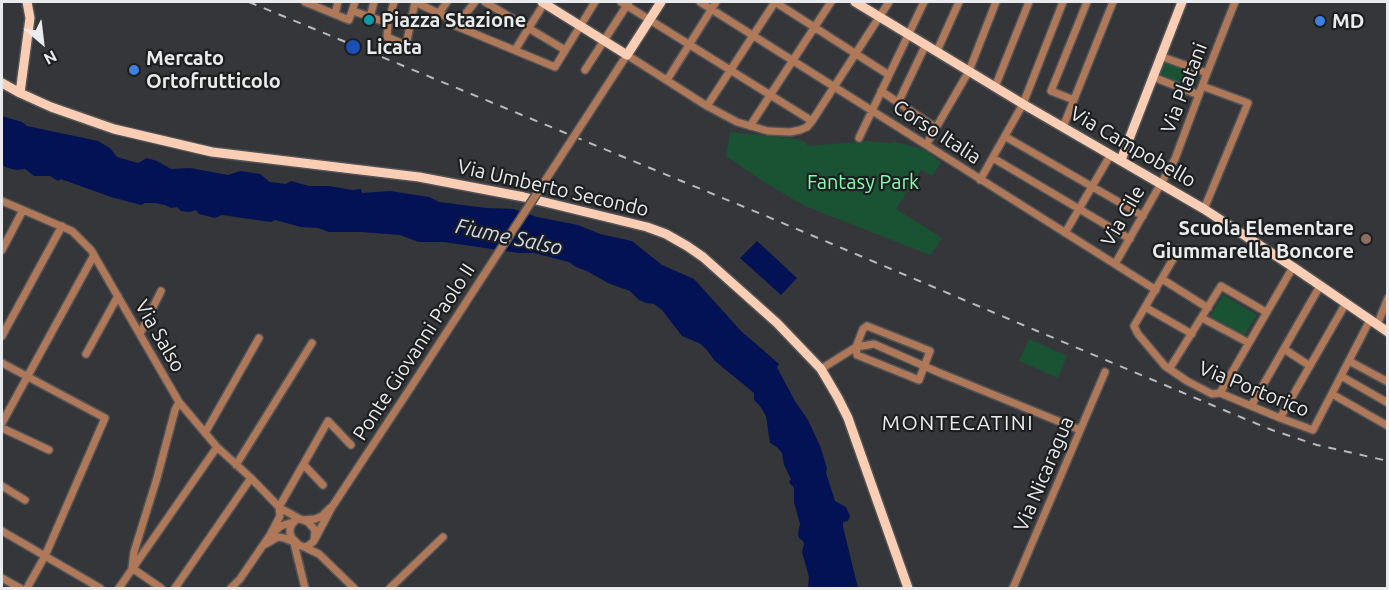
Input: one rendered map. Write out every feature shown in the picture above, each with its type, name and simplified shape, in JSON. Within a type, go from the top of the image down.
[{"type":"main road","points":[[20,93],[30,18],[27,2]]},
{"type":"main road","points":[[544,2],[604,40],[624,59],[661,2]]},
{"type":"main road","name":"Via Campobello","points":[[855,2],[1023,104],[1204,209],[1388,332]]},
{"type":"main road","points":[[1121,160],[1182,2]]},
{"type":"main road","name":"Via Umberto Secondo","points":[[2,82],[20,93],[114,129],[212,152],[419,177],[524,197],[647,227],[666,234],[703,257],[777,323],[821,369],[848,418],[908,588]]},
{"type":"street","points":[[305,2],[318,4],[349,20],[355,2]]},
{"type":"street","points":[[335,14],[338,2]]},
{"type":"street","points":[[393,4],[387,37],[406,45],[415,2],[449,18],[449,22],[456,26],[555,67],[595,2]]},
{"type":"street","points":[[439,13],[447,2]]},
{"type":"street","points":[[456,26],[475,2]]},
{"type":"street","points":[[485,2],[566,50]]},
{"type":"street","points":[[515,50],[544,2]]},
{"type":"street","name":"Corso Italia","points":[[700,2],[1156,290]]},
{"type":"street","points":[[667,80],[716,2]]},
{"type":"street","points":[[707,106],[775,2],[889,75]]},
{"type":"street","points":[[750,126],[831,2]]},
{"type":"street","points":[[624,59],[667,80],[737,122],[768,131],[800,130],[807,127],[836,87],[889,2]]},
{"type":"street","points":[[859,138],[924,2]]},
{"type":"street","points":[[938,51],[959,2]]},
{"type":"street","points":[[926,145],[969,71],[996,2]]},
{"type":"street","points":[[995,87],[1029,2]]},
{"type":"street","points":[[980,180],[1023,104],[1063,2]]},
{"type":"street","points":[[1074,100],[1051,91],[1087,2]]},
{"type":"street","points":[[1063,127],[1113,2]]},
{"type":"street","name":"Via Platani","points":[[1160,183],[1175,159],[1235,2]]},
{"type":"street","points":[[370,17],[373,3]]},
{"type":"street","points":[[585,70],[626,3],[812,121]]},
{"type":"street","points":[[352,11],[388,23]]},
{"type":"street","points":[[898,103],[926,44]]},
{"type":"street","points":[[1160,56],[1207,73]]},
{"type":"street","name":"Ponte Giovanni Paolo II","points":[[306,541],[332,507],[624,59]]},
{"type":"street","points":[[1153,77],[1199,96]]},
{"type":"street","points":[[1202,86],[1248,103],[1204,209]]},
{"type":"street","points":[[881,92],[936,128]]},
{"type":"street","points":[[1006,137],[1143,216]]},
{"type":"street","points":[[1065,233],[1111,154]]},
{"type":"street","points":[[993,158],[1130,239]]},
{"type":"street","name":"Via Cile","points":[[1115,264],[1160,183]]},
{"type":"street","name":"Via Salso","points":[[2,201],[72,231],[91,250],[179,402],[217,447],[280,507]]},
{"type":"street","points":[[2,250],[23,210]]},
{"type":"street","points":[[2,336],[62,226]]},
{"type":"street","points":[[1179,249],[1145,307],[1192,334]]},
{"type":"street","points":[[2,423],[94,255]]},
{"type":"street","points":[[1220,393],[1293,267]]},
{"type":"street","points":[[1162,279],[1208,308]]},
{"type":"street","points":[[1170,368],[1221,286],[1266,312]]},
{"type":"street","points":[[1251,406],[1320,286]]},
{"type":"street","points":[[140,334],[161,291]]},
{"type":"street","points":[[86,354],[118,296]]},
{"type":"street","points":[[1388,298],[1349,361],[1332,394],[1388,426]]},
{"type":"street","points":[[1280,418],[1346,303]]},
{"type":"street","name":"Via Portorico","points":[[1145,307],[1134,326],[1138,334],[1166,366],[1187,381],[1212,394],[1220,393],[1313,430],[1332,394]]},
{"type":"street","points":[[1202,318],[1249,344]]},
{"type":"street","points":[[867,326],[930,351],[925,366],[919,381],[857,355],[855,347],[863,329],[867,326]]},
{"type":"street","points":[[205,434],[259,338]]},
{"type":"street","points":[[236,465],[312,343]]},
{"type":"street","points":[[821,369],[855,347],[874,345],[1080,430]]},
{"type":"street","points":[[1284,350],[1310,366]]},
{"type":"street","points":[[1349,361],[1388,382]]},
{"type":"street","points":[[2,363],[105,418],[45,556],[27,588]]},
{"type":"street","name":"Via Nicaragua","points":[[1013,588],[1105,372]]},
{"type":"street","points":[[1341,376],[1388,403]]},
{"type":"street","points":[[132,568],[134,552],[179,402]]},
{"type":"street","points":[[231,588],[240,579],[270,535],[280,516],[280,507],[328,421],[351,445]]},
{"type":"street","points":[[2,428],[49,450]]},
{"type":"street","points":[[119,588],[217,447]]},
{"type":"street","points":[[304,465],[323,485]]},
{"type":"street","points":[[175,588],[251,478]]},
{"type":"street","points":[[2,486],[26,500]]},
{"type":"street","points":[[280,507],[295,523]]},
{"type":"street","points":[[280,507],[295,523],[306,541],[354,588]]},
{"type":"street","points":[[270,535],[281,526],[322,516],[332,507]]},
{"type":"street","points":[[295,523],[308,522],[302,574]]},
{"type":"street","points":[[2,531],[100,588]]},
{"type":"street","points":[[262,547],[278,537],[306,541],[321,550],[330,563]]},
{"type":"street","points":[[390,588],[443,537]]},
{"type":"street","points":[[305,588],[302,574],[306,541]]},
{"type":"street","points":[[132,568],[161,588]]},
{"type":"street","points":[[2,579],[20,588]]},
{"type":"green space","points":[[1163,61],[1199,76],[1194,88],[1158,74]]},
{"type":"green space","name":"Fantasy Park","points":[[730,132],[798,139],[808,146],[868,141],[895,142],[923,149],[941,162],[932,176],[921,170],[896,209],[942,238],[930,255],[805,206],[726,156]]},
{"type":"green space","points":[[1223,295],[1257,315],[1244,336],[1210,316]]},
{"type":"green space","points":[[1029,339],[1067,356],[1058,378],[1019,361]]},
{"type":"water","name":"Fiume Salso","points":[[2,116],[22,122],[27,126],[98,141],[110,148],[117,157],[138,163],[147,158],[171,169],[190,168],[228,175],[240,171],[260,174],[270,182],[286,184],[291,181],[309,186],[361,189],[362,193],[390,191],[429,197],[439,202],[514,209],[632,241],[662,265],[694,279],[741,331],[779,364],[777,367],[781,375],[808,420],[820,446],[835,501],[846,507],[850,516],[848,521],[843,522],[843,527],[858,588],[808,588],[809,577],[802,552],[804,544],[798,533],[800,524],[794,502],[794,488],[789,482],[791,479],[784,465],[782,453],[770,443],[766,416],[754,400],[754,393],[715,361],[699,343],[682,336],[662,310],[654,304],[639,300],[630,291],[608,283],[569,262],[534,253],[519,253],[444,242],[419,242],[400,235],[329,232],[275,220],[271,222],[222,215],[215,218],[199,214],[196,210],[181,211],[177,207],[171,208],[155,203],[141,205],[61,179],[58,181],[50,176],[34,176],[25,169],[16,170],[2,164]]},
{"type":"water","points":[[757,241],[797,278],[781,295],[740,258]]},
{"type":"railway","points":[[249,2],[766,216],[1272,430],[1317,445],[1388,461]]},
{"type":"place","name":"Piazza Stazione","points":[[369,20]]},
{"type":"place","name":"MD","points":[[1320,21]]},
{"type":"place","name":"Licata","points":[[353,47]]},
{"type":"place","name":"Mercato Ortofrutticolo","points":[[134,70]]},
{"type":"place","name":"Scuola Elementare Giummarella Boncore","points":[[1366,239]]},
{"type":"district","name":"MONTECATINI","points":[[958,423]]}]
